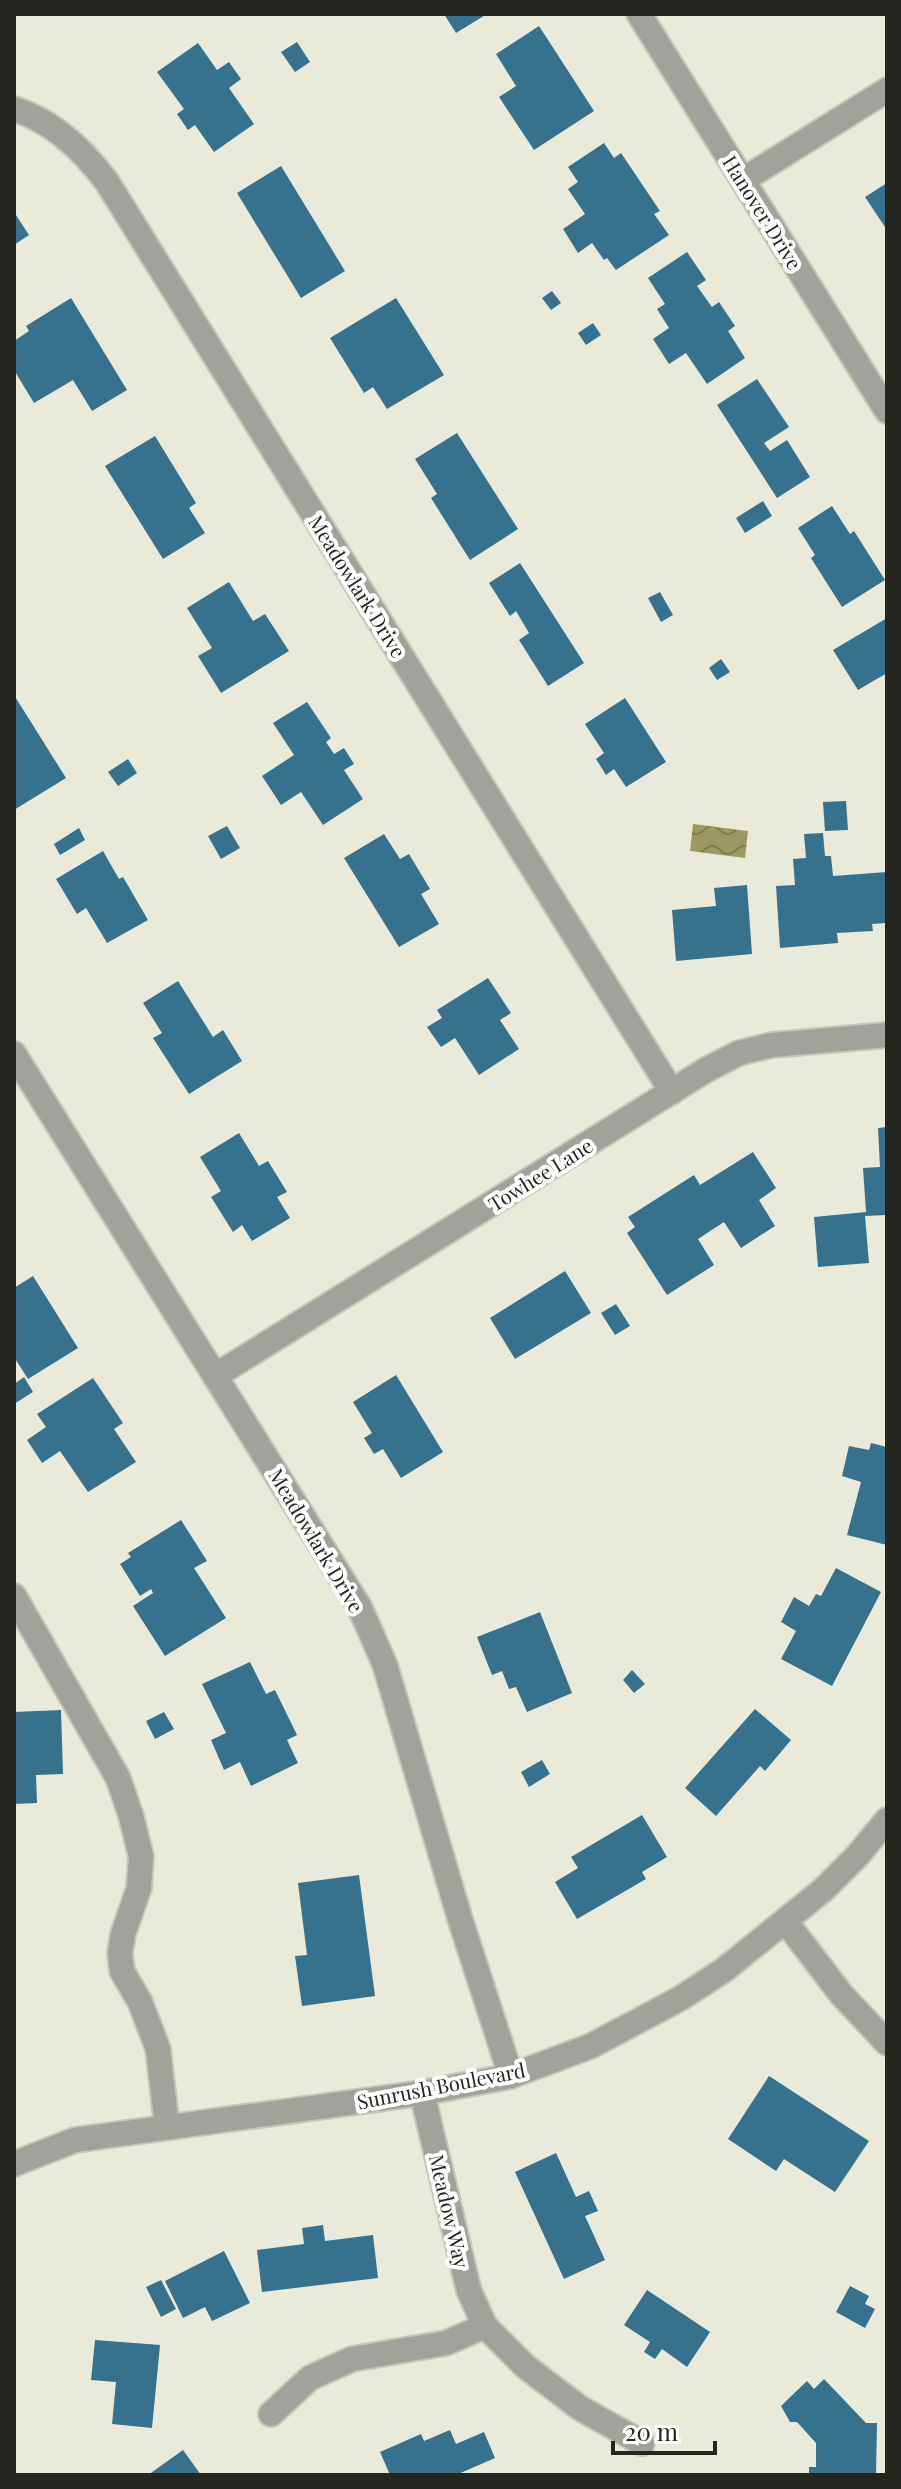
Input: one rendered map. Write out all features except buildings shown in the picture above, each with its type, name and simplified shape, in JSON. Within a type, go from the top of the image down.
[{"type":"street","name":"Hanover Drive","points":[[639,14],[887,411]]},
{"type":"street","points":[[743,180],[887,90]]},
{"type":"street","name":"Meadowlark Drive","points":[[14,109],[52,126],[91,161],[107,182],[672,1092]]},
{"type":"street","name":"Towhee Lane","points":[[215,1376],[739,1053],[772,1045],[887,1035]]},
{"type":"street","name":"Meadowlark Drive","points":[[14,1054],[360,1608],[385,1665],[460,1919],[511,2076]]},
{"type":"street","points":[[14,1596],[118,1778],[131,1816],[141,1856],[139,1888],[123,1934],[120,1953],[122,1971],[140,2002],[158,2049],[167,2127]]},
{"type":"street","name":"Sunrush Boulevard","points":[[14,2164],[75,2140],[422,2093],[511,2076],[591,2046],[681,1998],[724,1970],[786,1922],[858,1855],[887,1820]]},
{"type":"street","points":[[786,1922],[841,1994],[887,2043]]},
{"type":"street","name":"Meadow Way","points":[[422,2093],[469,2291],[485,2326],[526,2367],[580,2408],[642,2443]]},
{"type":"street","points":[[271,2414],[310,2378],[352,2359],[446,2343],[485,2326]]},
{"type":"water","points":[[693,824],[748,831],[745,858],[690,851]]}]
